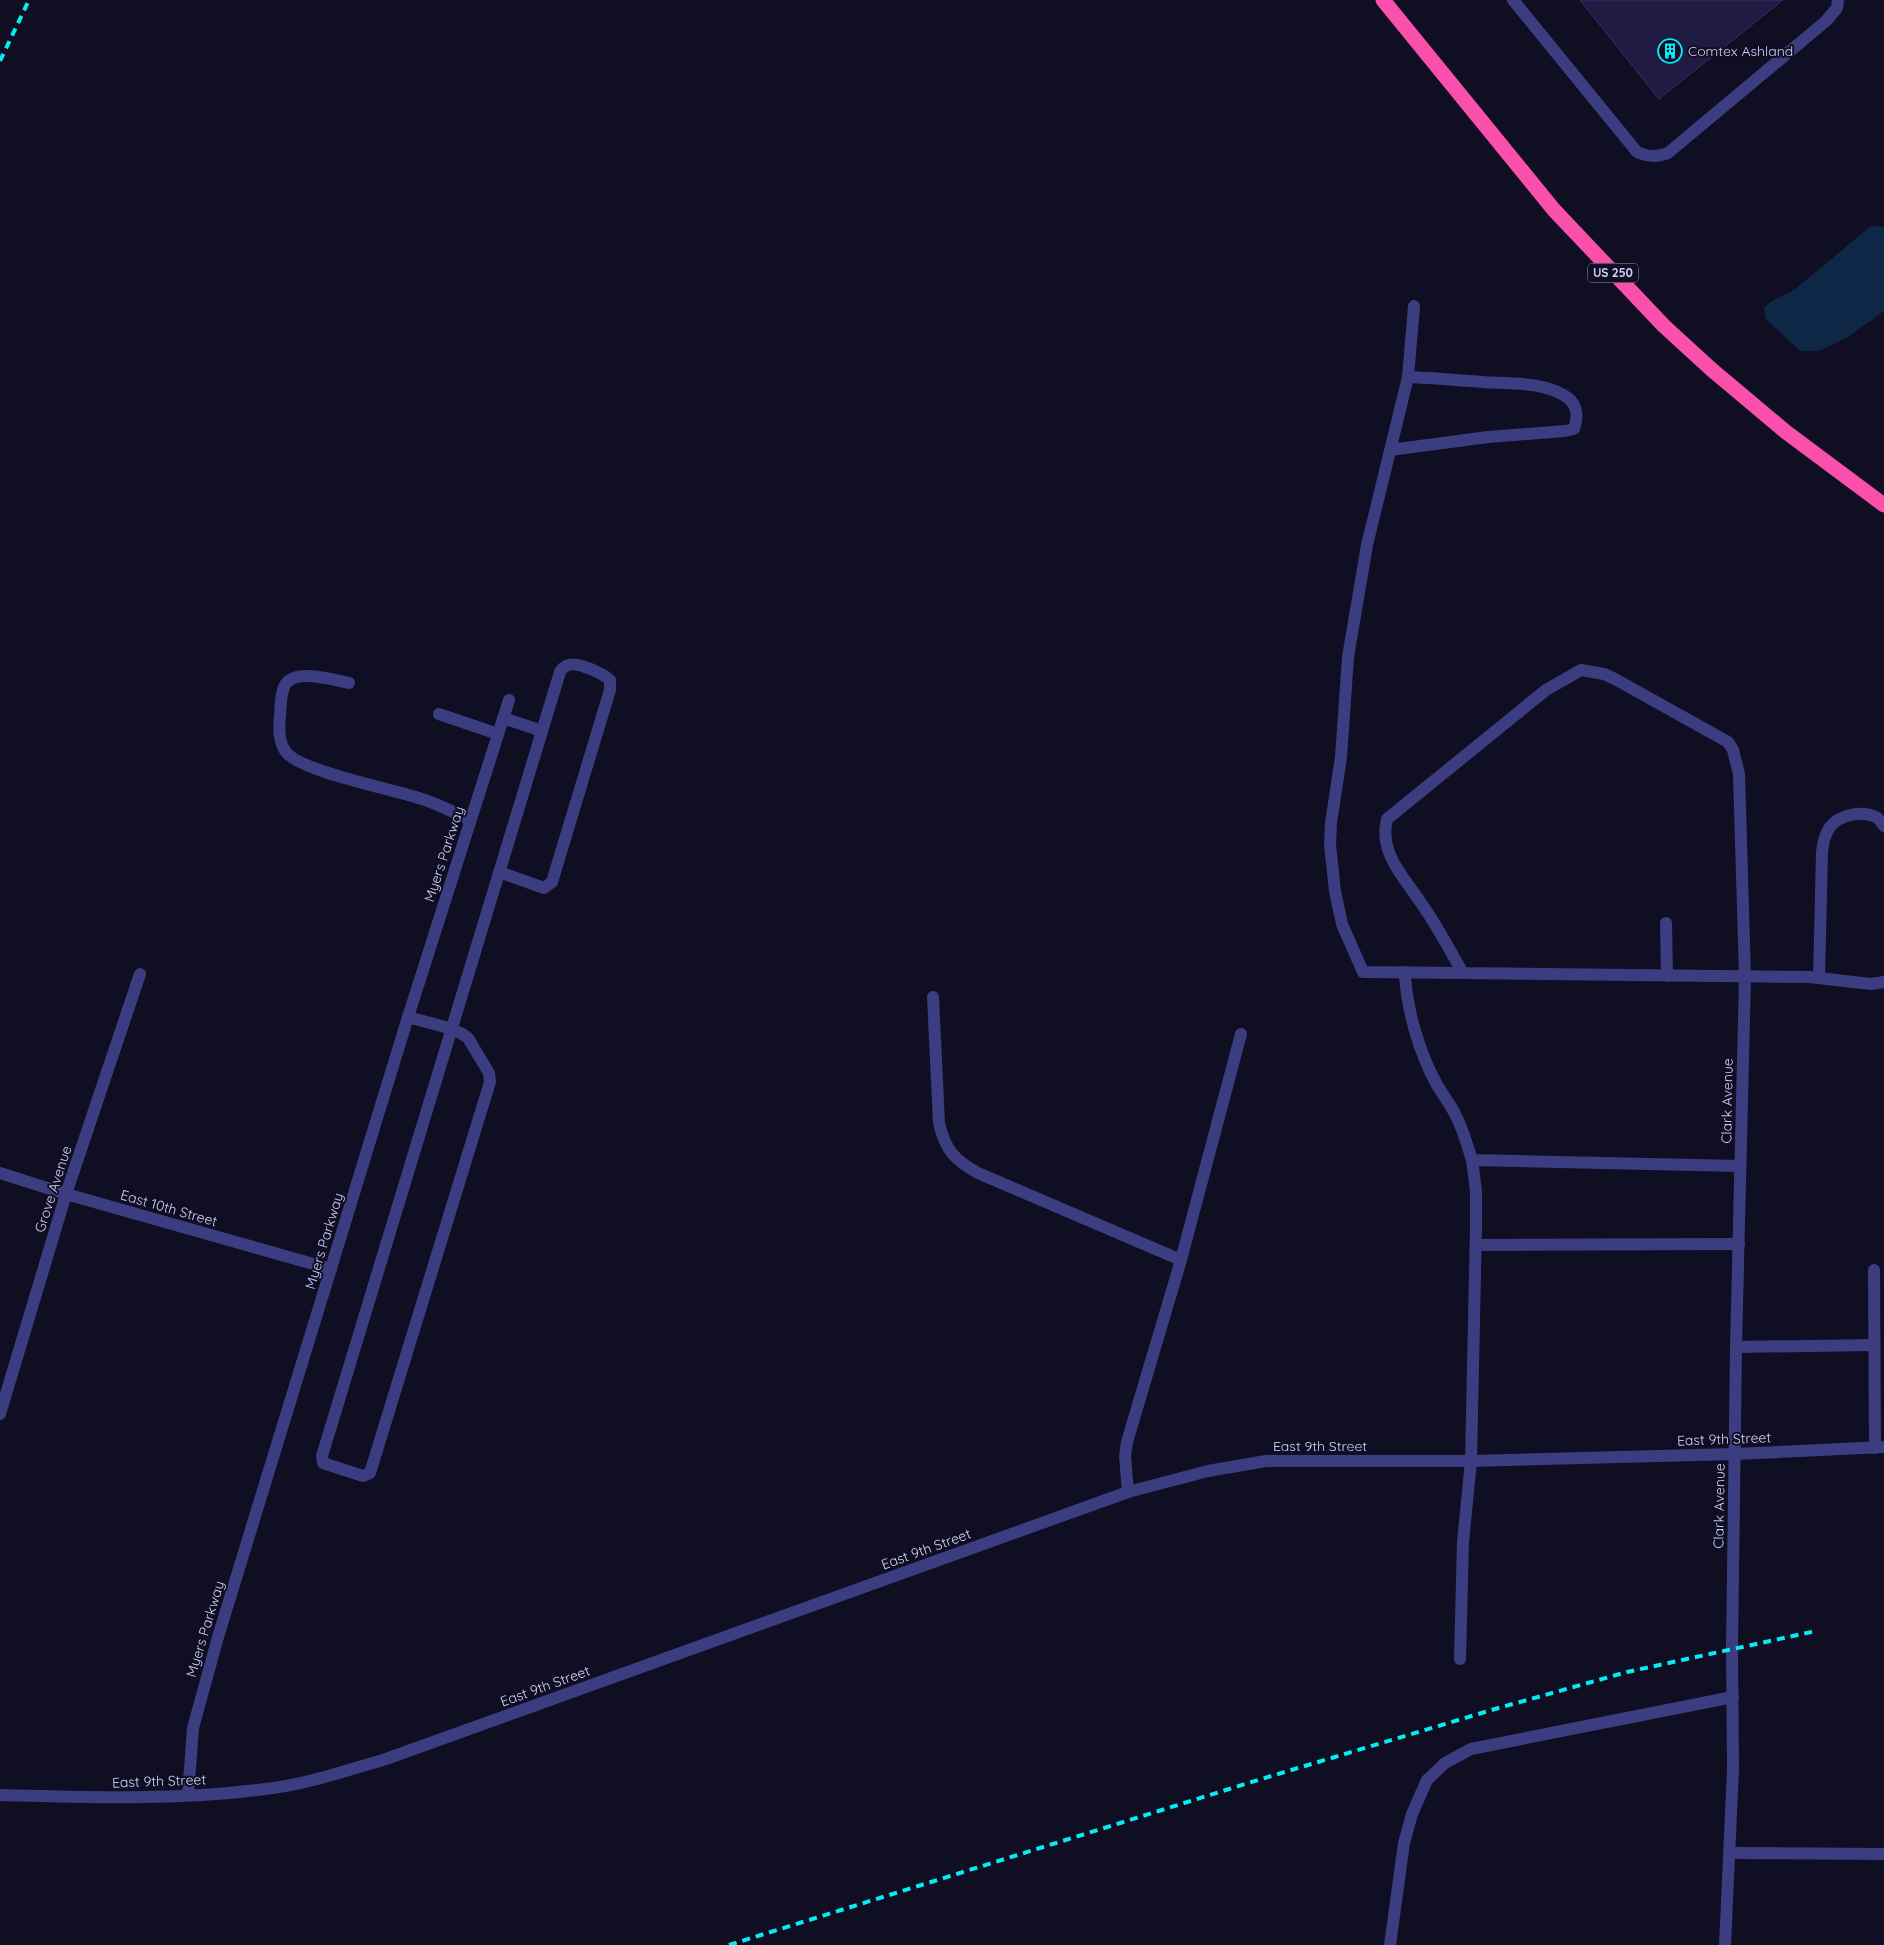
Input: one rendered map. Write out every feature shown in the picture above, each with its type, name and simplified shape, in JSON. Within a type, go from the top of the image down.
[{"type":"highway","name":"US 250","points":[[1383,0],[1554,210],[1664,326],[1711,369],[1786,432],[1884,505]]},
{"type":"street","points":[[1513,0],[1637,152],[1646,156],[1668,153],[1826,21],[1837,8],[1838,0]]},
{"type":"street","points":[[1414,306],[1408,377],[1367,545],[1348,657],[1341,757],[1331,823],[1332,872],[1342,924],[1364,972],[1820,978],[1871,984],[1884,982]]},
{"type":"street","points":[[1390,450],[1488,437],[1565,431],[1574,429],[1578,419],[1575,406],[1570,399],[1559,392],[1546,388],[1524,384],[1408,377]]},
{"type":"street","points":[[408,1017],[452,1030],[463,1033],[489,1073],[490,1082],[370,1473],[363,1476],[323,1464],[322,1456],[452,1030],[499,872],[560,672],[565,666],[572,664],[602,673],[610,680],[610,690],[552,882],[544,888],[499,872]]},
{"type":"street","name":"Clark Avenue","points":[[1463,973],[1423,906],[1396,870],[1386,841],[1385,829],[1387,819],[1546,690],[1582,670],[1604,674],[1615,679],[1728,742],[1733,750],[1739,774],[1745,977],[1736,1347],[1731,1853],[1725,1945]]},
{"type":"street","points":[[349,683],[313,676],[298,676],[289,680],[284,686],[281,696],[279,725],[281,740],[286,752],[298,761],[325,772],[426,800],[470,820]]},
{"type":"street","name":"Myers Parkway","points":[[188,1796],[193,1728],[198,1705],[408,1017],[509,700]]},
{"type":"street","points":[[439,714],[498,734]]},
{"type":"street","points":[[503,718],[542,731]]},
{"type":"street","points":[[1820,978],[1822,853],[1825,837],[1830,827],[1845,816],[1869,815],[1878,818],[1884,826]]},
{"type":"street","points":[[1666,923],[1667,976]]},
{"type":"street","points":[[1405,972],[1405,985],[1421,1050],[1436,1082],[1457,1117],[1472,1160],[1476,1191],[1471,1461],[1463,1542],[1460,1659]]},
{"type":"street","name":"Grove Avenue","points":[[0,1414],[66,1194],[140,974]]},
{"type":"street","points":[[933,997],[939,1123],[944,1142],[950,1152],[963,1165],[978,1174],[1181,1260]]},
{"type":"street","points":[[1128,1492],[1125,1456],[1127,1442],[1181,1260],[1241,1034]]},
{"type":"street","points":[[1472,1160],[1740,1166]]},
{"type":"street","name":"East 10th Street","points":[[0,1173],[66,1194],[331,1269]]},
{"type":"street","points":[[1476,1245],[1739,1244]]},
{"type":"street","points":[[1874,1270],[1874,1345],[1879,1447]]},
{"type":"street","points":[[1736,1347],[1874,1345]]},
{"type":"street","name":"East 9th Street","points":[[0,1795],[106,1798],[188,1796],[266,1789],[336,1773],[386,1759],[1128,1492],[1208,1470],[1266,1461],[1471,1461],[1735,1454],[1879,1447]]},
{"type":"street","points":[[1390,1945],[1404,1843],[1412,1814],[1428,1780],[1445,1763],[1471,1750],[1733,1697]]},
{"type":"street","points":[[1731,1853],[1884,1854]]},
{"type":"water","points":[[1871,226],[1884,227],[1884,311],[1848,337],[1819,351],[1800,351],[1765,318],[1764,308],[1772,301],[1794,290]]},
{"type":"building","name":"Comtex Ashland","points":[[1580,0],[1783,0],[1659,99]]},
{"type":"railway","points":[[0,61],[29,0]]},
{"type":"railway","points":[[729,1945],[1258,1780],[1495,1709],[1627,1672],[1816,1631]]},
{"type":"place","name":"Comtex Ashland","points":[[1670,51]]}]
